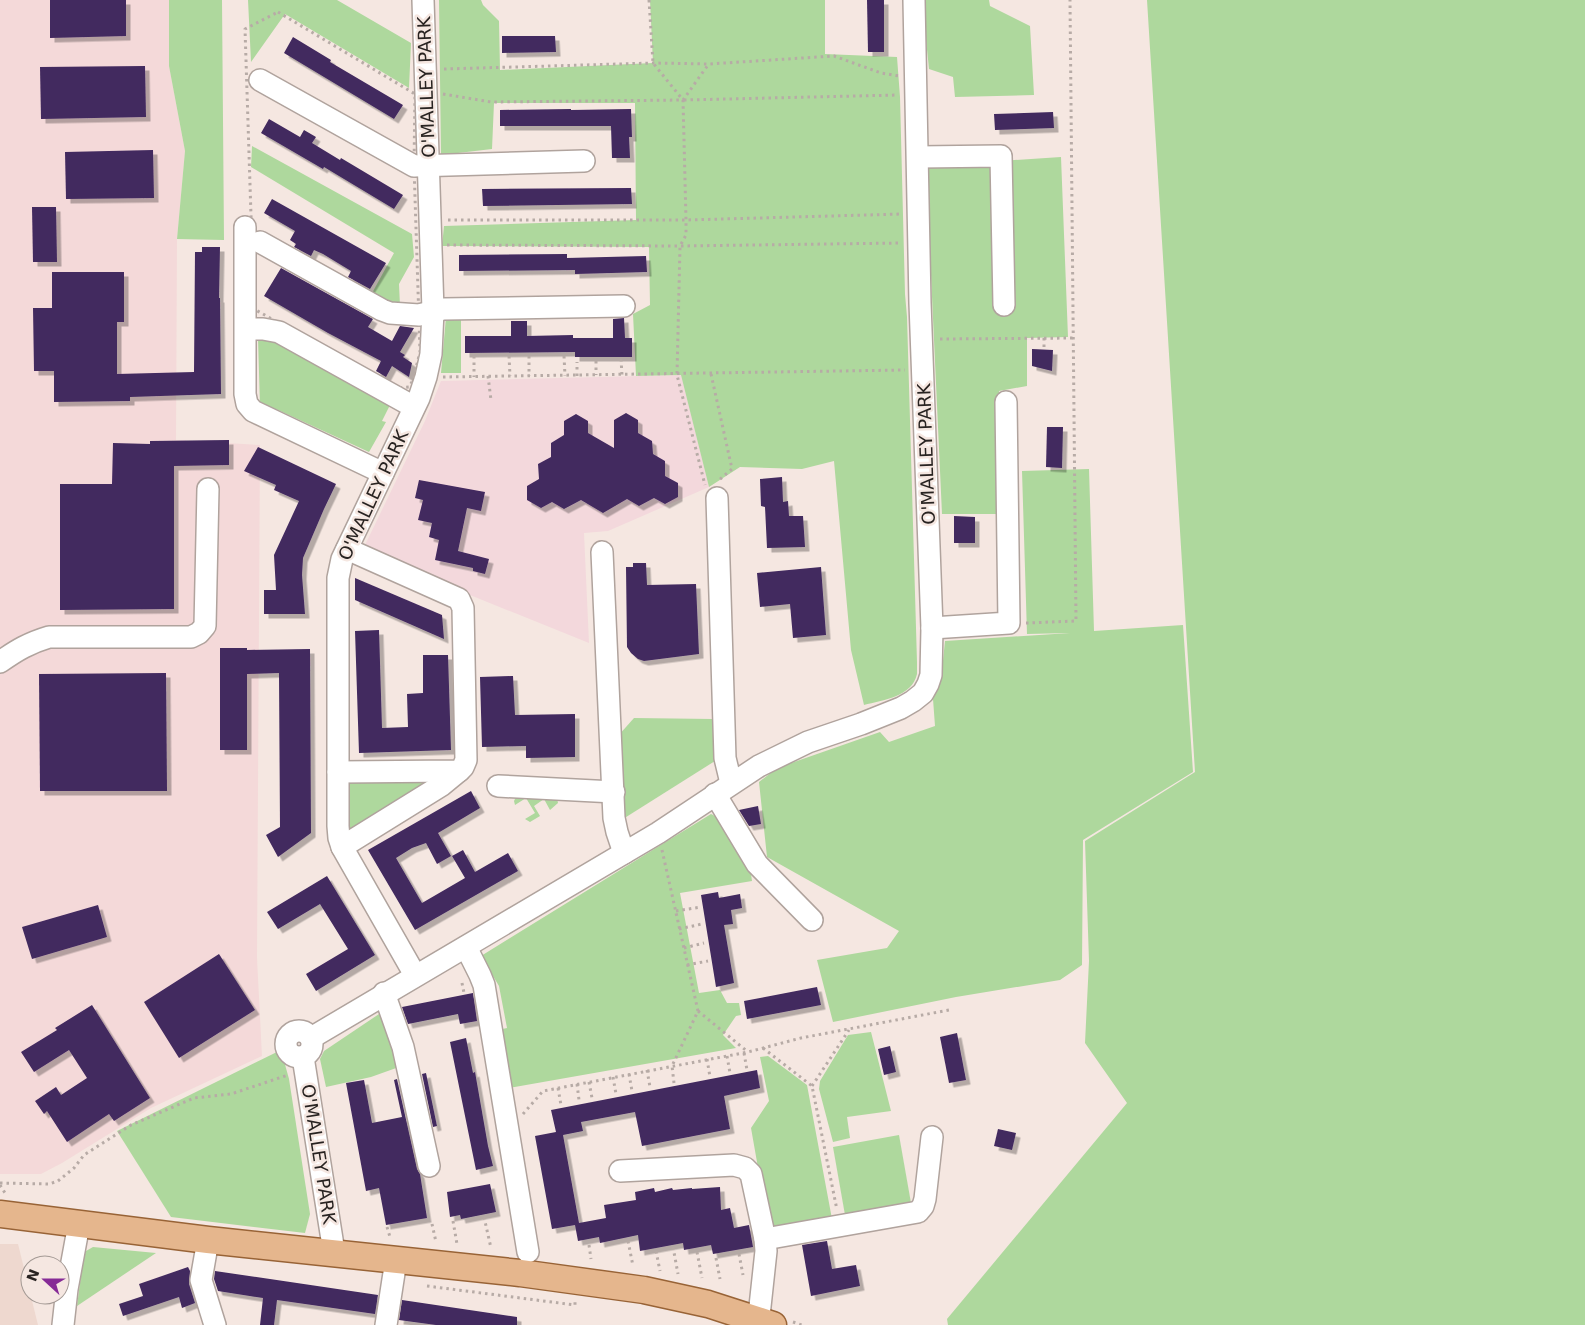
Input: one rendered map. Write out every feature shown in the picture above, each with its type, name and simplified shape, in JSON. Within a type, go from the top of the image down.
[{"type":"main road","points":[[3,1204],[80,1224],[208,1240],[334,1252],[393,1248],[520,1273],[644,1290],[708,1304],[769,1323]]},
{"type":"street","name":"O'MALLEY PARK","points":[[415,975],[342,847],[339,838],[338,578],[342,558],[414,407],[426,377],[431,354],[426,313],[431,244],[430,220],[421,165],[426,91],[424,0]]},
{"type":"street","name":"O'MALLEY PARK","points":[[334,1252],[302,1056],[384,993],[624,853],[759,766],[808,742],[861,724],[913,701],[928,684],[931,675],[932,628],[918,214],[914,0]]},
{"type":"street","points":[[260,80],[421,165],[584,161]]},
{"type":"street","points":[[918,157],[1000,156],[1004,305]]},
{"type":"street","points":[[245,227],[246,404],[253,411],[383,474]]},
{"type":"street","points":[[260,242],[390,313],[426,313],[445,309],[624,306]]},
{"type":"street","points":[[246,329],[263,329],[279,332],[414,407]]},
{"type":"street","points":[[932,628],[1008,623],[1006,402]]},
{"type":"street","points":[[0,662],[20,648],[34,641],[49,637],[191,637],[199,633],[205,626],[208,489]]},
{"type":"street","points":[[712,494],[725,758],[723,789],[757,864],[812,920]]},
{"type":"street","points":[[342,847],[442,785],[459,771],[466,760],[463,608],[459,599],[347,549]]},
{"type":"street","points":[[602,552],[615,826],[624,853]]},
{"type":"street","points":[[338,772],[459,771]]},
{"type":"street","points":[[498,786],[614,792]]},
{"type":"street","points":[[466,946],[484,986],[528,1252]]},
{"type":"street","points":[[384,993],[403,1046],[429,1166]]},
{"type":"street","points":[[765,1239],[918,1212],[923,1206],[925,1199],[932,1137]]},
{"type":"street","points":[[620,1171],[734,1165],[745,1168],[751,1174],[765,1239],[769,1323]]},
{"type":"street","points":[[63,1325],[67,1289],[80,1224]]},
{"type":"street","points":[[208,1240],[201,1280],[215,1325]]},
{"type":"street","points":[[386,1325],[393,1248]]},
{"type":"path","points":[[650,0],[653,63],[683,100]]},
{"type":"path","points":[[1008,623],[1076,621],[1070,0]]},
{"type":"path","points":[[278,12],[415,94],[421,165],[426,313],[420,352],[413,380],[410,387],[395,388],[254,309],[245,29],[278,12]]},
{"type":"path","points":[[426,70],[653,63],[709,64],[834,56],[916,87]]},
{"type":"path","points":[[709,64],[683,100],[686,235],[680,246],[677,375],[712,494]]},
{"type":"path","points":[[426,91],[491,102],[683,100],[916,87]]},
{"type":"path","points":[[430,220],[686,220],[918,214]]},
{"type":"path","points":[[431,244],[680,246],[919,242]]},
{"type":"path","points":[[1044,338],[1044,347]]},
{"type":"path","points":[[922,339],[1074,338]]},
{"type":"path","points":[[474,356],[474,377]]},
{"type":"path","points":[[509,356],[510,376]]},
{"type":"path","points":[[529,356],[529,376]]},
{"type":"path","points":[[564,356],[565,376]]},
{"type":"path","points":[[622,359],[622,375]]},
{"type":"path","points":[[596,361],[596,375]]},
{"type":"path","points":[[577,362],[577,376]]},
{"type":"path","points":[[426,377],[677,375],[923,370]]},
{"type":"path","points":[[711,374],[732,469],[712,494]]},
{"type":"path","points":[[488,376],[491,400]]},
{"type":"path","points":[[658,832],[698,1011],[672,1066],[674,1083]]},
{"type":"path","points":[[676,911],[700,907]]},
{"type":"path","points":[[679,929],[702,924]]},
{"type":"path","points":[[684,948],[704,943]]},
{"type":"path","points":[[688,964],[708,961]]},
{"type":"path","points":[[508,1132],[543,1091],[727,1056],[801,1038],[949,1010]]},
{"type":"path","points":[[698,1011],[746,1052],[747,1070]]},
{"type":"path","points":[[812,1086],[850,1029]]},
{"type":"path","points":[[763,1048],[812,1086],[840,1225]]},
{"type":"path","points":[[3,1204],[0,1184],[49,1184],[58,1182],[74,1168],[84,1155],[131,1125],[194,1098],[231,1094],[302,1056]]},
{"type":"path","points":[[727,1056],[730,1073]]},
{"type":"path","points":[[707,1059],[710,1077]]},
{"type":"path","points":[[647,1070],[650,1087]]},
{"type":"path","points":[[629,1074],[632,1091]]},
{"type":"path","points":[[613,1077],[616,1094]]},
{"type":"path","points":[[589,1082],[592,1098]]},
{"type":"path","points":[[577,1084],[579,1100]]},
{"type":"path","points":[[558,1088],[560,1105]]},
{"type":"path","points":[[484,1218],[491,1248]]},
{"type":"path","points":[[453,1221],[457,1244]]},
{"type":"path","points":[[432,1224],[436,1242]]},
{"type":"path","points":[[387,1227],[393,1248]]},
{"type":"path","points":[[628,1241],[633,1266]]},
{"type":"path","points":[[589,1245],[591,1260]]},
{"type":"path","points":[[673,1247],[678,1274]]},
{"type":"path","points":[[656,1251],[660,1271]]},
{"type":"path","points":[[697,1252],[702,1278]]},
{"type":"path","points":[[739,1254],[744,1278]]},
{"type":"path","points":[[716,1258],[720,1279]]},
{"type":"path","points":[[769,1323],[802,1325]]},
{"type":"shaded area","points":[[0,0],[169,0],[169,66],[185,151],[177,239],[176,440],[260,445],[257,958],[262,1056],[151,1108],[41,1174],[0,1174]]},
{"type":"shaded area","points":[[681,375],[709,487],[608,531],[584,533],[589,643],[470,595],[365,545],[425,421],[441,381]]},
{"type":"shaded area","points":[[0,1244],[18,1244],[21,1255],[20,1305],[33,1305],[38,1325],[0,1325]]},
{"type":"green space","points":[[169,0],[222,0],[224,240],[177,239],[185,151],[169,66]]},
{"type":"green space","points":[[248,0],[337,0],[411,43],[409,88],[285,14],[251,62]]},
{"type":"green space","points":[[439,0],[481,0],[483,5],[499,21],[500,70],[653,63],[650,0],[825,0],[825,54],[897,57],[900,97],[917,662],[917,674],[914,682],[903,693],[864,705],[851,650],[834,461],[802,469],[740,467],[709,487],[681,375],[636,376],[633,314],[650,305],[649,247],[442,246],[444,226],[636,220],[635,103],[494,103],[492,149],[441,155]]},
{"type":"green space","points":[[922,0],[989,0],[990,6],[1030,26],[1034,95],[955,97],[953,77],[929,69]]},
{"type":"green space","points":[[1147,0],[1585,0],[1585,1325],[948,1325],[947,1319],[1127,1103],[1085,1043],[1089,961],[1085,841],[1195,772]]},
{"type":"green space","points":[[252,146],[412,234],[414,257],[399,284],[400,306],[371,295],[394,253],[251,167]]},
{"type":"green space","points":[[1061,157],[1068,337],[1027,338],[1027,386],[999,391],[1001,514],[942,514],[926,166]]},
{"type":"green space","points":[[461,316],[461,373],[441,373],[446,317]]},
{"type":"green space","points":[[265,337],[383,399],[382,402],[390,405],[382,421],[386,422],[369,452],[278,410],[260,406],[258,338]]},
{"type":"green space","points":[[1089,469],[1094,631],[1183,625],[1193,772],[1083,840],[1082,965],[1060,980],[956,997],[833,1022],[817,960],[887,948],[899,931],[767,857],[759,782],[777,768],[880,732],[889,742],[935,726],[933,699],[941,680],[945,641],[1070,633],[1027,634],[1022,471]]},
{"type":"green space","points":[[634,718],[713,719],[715,761],[623,819],[618,736]]},
{"type":"green space","points":[[345,781],[430,781],[354,834],[343,826]]},
{"type":"green space","points":[[516,797],[557,798],[558,803],[550,810],[544,799],[534,806],[540,816],[530,822],[525,819],[535,813],[526,798],[515,805]]},
{"type":"green space","points":[[711,814],[719,818],[750,867],[752,881],[680,893],[699,993],[720,990],[727,1003],[739,1003],[741,1015],[736,1016],[723,1035],[736,1048],[509,1088],[498,1030],[507,1028],[499,986],[481,956]]},
{"type":"green space","points":[[382,1012],[399,1067],[371,1077],[326,1087],[320,1059],[324,1051]]},
{"type":"green space","points":[[871,1032],[891,1111],[847,1117],[850,1138],[833,1142],[819,1089],[820,1081],[848,1035]]},
{"type":"green space","points":[[281,1050],[289,1079],[310,1214],[305,1233],[171,1217],[117,1131]]},
{"type":"green space","points":[[768,1056],[807,1085],[832,1219],[769,1230],[751,1128],[769,1101],[760,1057]]},
{"type":"green space","points":[[899,1135],[911,1203],[845,1215],[833,1147]]},
{"type":"green space","points":[[93,1247],[156,1253],[77,1306],[83,1260],[86,1251]]},
{"type":"building","points":[[50,0],[126,0],[126,36],[50,38]]},
{"type":"building","points":[[867,0],[884,0],[884,52],[868,52]]},
{"type":"building","points":[[502,36],[555,36],[556,52],[502,53]]},
{"type":"building","points":[[293,37],[331,60],[330,62],[403,105],[394,119],[284,53]]},
{"type":"building","points":[[145,66],[146,117],[41,119],[40,67]]},
{"type":"building","points":[[631,109],[632,137],[629,137],[630,158],[612,158],[611,126],[500,126],[500,110]]},
{"type":"building","points":[[1053,112],[1054,128],[995,130],[994,114]]},
{"type":"building","points":[[269,119],[300,137],[304,130],[316,137],[312,143],[403,195],[394,209],[324,167],[323,169],[261,133]]},
{"type":"building","points":[[153,150],[154,198],[66,199],[65,152]]},
{"type":"building","points":[[631,188],[632,204],[483,206],[482,189]]},
{"type":"building","points":[[272,199],[386,263],[370,289],[348,277],[351,271],[323,254],[314,250],[311,256],[294,247],[296,244],[290,240],[295,231],[264,213]]},
{"type":"building","points":[[32,207],[56,207],[57,262],[33,262]]},
{"type":"building","points":[[202,247],[220,247],[221,394],[130,397],[130,401],[54,402],[54,371],[34,371],[33,308],[52,308],[52,272],[124,272],[124,322],[117,322],[117,374],[194,372],[195,252],[202,252]]},
{"type":"building","points":[[567,254],[567,258],[646,256],[647,272],[575,274],[575,270],[459,271],[459,255]]},
{"type":"building","points":[[281,268],[373,319],[368,327],[392,341],[400,326],[414,328],[400,352],[405,355],[403,357],[412,363],[409,377],[392,366],[386,377],[376,371],[381,361],[264,296]]},
{"type":"building","points":[[624,318],[625,338],[632,338],[632,357],[575,357],[575,352],[465,353],[465,336],[511,336],[511,321],[527,321],[527,336],[573,335],[573,338],[613,338],[613,319]]},
{"type":"building","points":[[1032,349],[1053,350],[1052,371],[1032,366]]},
{"type":"building","points":[[626,413],[638,420],[638,433],[652,441],[653,454],[665,461],[665,476],[678,483],[678,497],[665,504],[654,498],[639,506],[627,499],[603,513],[581,500],[564,509],[552,502],[541,508],[527,500],[527,486],[539,479],[538,464],[551,457],[551,443],[564,435],[564,421],[576,414],[588,421],[588,433],[614,448],[614,420]]},
{"type":"building","points":[[1047,427],[1063,427],[1062,468],[1046,467]]},
{"type":"building","points":[[229,440],[229,465],[174,466],[174,609],[60,610],[60,484],[112,484],[113,443],[150,444],[150,441]]},
{"type":"building","points":[[258,447],[336,484],[303,558],[302,575],[305,614],[264,614],[264,590],[276,590],[274,555],[299,501],[274,490],[276,485],[244,471]]},
{"type":"building","points":[[782,477],[783,502],[788,501],[789,516],[803,516],[805,547],[767,548],[765,507],[761,506],[760,479]]},
{"type":"building","points":[[419,480],[485,492],[481,511],[467,508],[458,551],[489,559],[485,574],[473,571],[473,568],[435,560],[439,540],[429,537],[432,523],[418,520],[423,500],[415,498]]},
{"type":"building","points":[[954,516],[975,517],[975,543],[954,543]]},
{"type":"building","points":[[633,563],[646,563],[647,585],[696,584],[699,654],[644,661],[631,653],[627,647],[626,567],[633,567]]},
{"type":"building","points":[[821,567],[826,635],[793,638],[790,604],[760,607],[757,573]]},
{"type":"building","points":[[355,578],[442,615],[444,639],[355,600]]},
{"type":"building","points":[[379,630],[382,728],[408,727],[407,694],[423,693],[423,655],[448,655],[451,750],[359,753],[355,631]]},
{"type":"building","points":[[220,648],[247,648],[247,650],[310,649],[311,833],[278,857],[266,835],[280,827],[279,673],[247,674],[247,750],[220,750]]},
{"type":"building","points":[[166,673],[167,791],[40,791],[39,674]]},
{"type":"building","points":[[513,676],[515,715],[575,714],[575,757],[526,758],[526,746],[482,747],[480,677]]},
{"type":"building","points":[[471,791],[480,808],[438,833],[451,856],[437,864],[426,843],[412,848],[396,858],[422,903],[465,878],[452,856],[463,850],[475,872],[508,853],[518,871],[415,930],[368,850]]},
{"type":"building","points":[[758,806],[761,824],[749,826],[739,810]]},
{"type":"building","points":[[327,876],[375,955],[316,991],[306,974],[348,949],[320,904],[278,929],[267,912]]},
{"type":"building","points":[[718,892],[719,898],[740,894],[742,908],[731,910],[733,924],[724,925],[734,983],[716,987],[701,895]]},
{"type":"building","points":[[98,905],[107,937],[32,959],[22,927]]},
{"type":"building","points":[[219,954],[255,1010],[179,1058],[144,1002]]},
{"type":"building","points":[[817,987],[821,1005],[747,1019],[744,1001]]},
{"type":"building","points":[[473,993],[477,1021],[460,1024],[458,1014],[408,1024],[402,1007]]},
{"type":"building","points":[[92,1005],[150,1098],[114,1121],[109,1114],[67,1142],[47,1111],[44,1114],[35,1101],[56,1087],[61,1095],[87,1078],[69,1050],[34,1072],[21,1052],[57,1030],[55,1028]]},
{"type":"building","points":[[957,1033],[966,1080],[949,1083],[940,1037]]},
{"type":"building","points":[[466,1038],[473,1073],[475,1072],[493,1166],[476,1170],[450,1042]]},
{"type":"building","points":[[890,1046],[896,1072],[884,1075],[878,1049]]},
{"type":"building","points":[[757,1070],[760,1088],[724,1096],[730,1129],[642,1146],[635,1112],[581,1122],[583,1131],[563,1135],[579,1223],[606,1218],[604,1205],[636,1200],[635,1192],[654,1188],[655,1192],[672,1188],[673,1190],[720,1187],[721,1210],[730,1208],[734,1228],[749,1225],[753,1247],[713,1254],[711,1245],[684,1250],[683,1243],[640,1251],[638,1235],[600,1243],[599,1237],[578,1241],[575,1225],[552,1229],[535,1136],[556,1132],[551,1110]]},
{"type":"building","points":[[426,1073],[437,1126],[433,1127],[422,1074]]},
{"type":"building","points":[[397,1079],[417,1169],[420,1174],[427,1218],[386,1225],[379,1188],[366,1191],[346,1083],[364,1080],[372,1123],[402,1117],[394,1080]]},
{"type":"building","points":[[998,1129],[1016,1133],[1012,1150],[994,1146]]},
{"type":"building","points":[[490,1184],[496,1212],[461,1219],[460,1215],[450,1217],[447,1192]]},
{"type":"building","points":[[827,1241],[832,1269],[856,1265],[860,1286],[811,1296],[802,1245]]},
{"type":"building","points":[[188,1267],[190,1271],[189,1284],[195,1303],[182,1308],[179,1297],[123,1316],[119,1304],[143,1296],[139,1284]]},
{"type":"building","points":[[215,1271],[378,1295],[375,1314],[277,1300],[274,1325],[260,1325],[263,1298],[218,1291],[214,1279]]},
{"type":"building","points":[[402,1300],[517,1317],[517,1325],[436,1325],[399,1320]]}]
